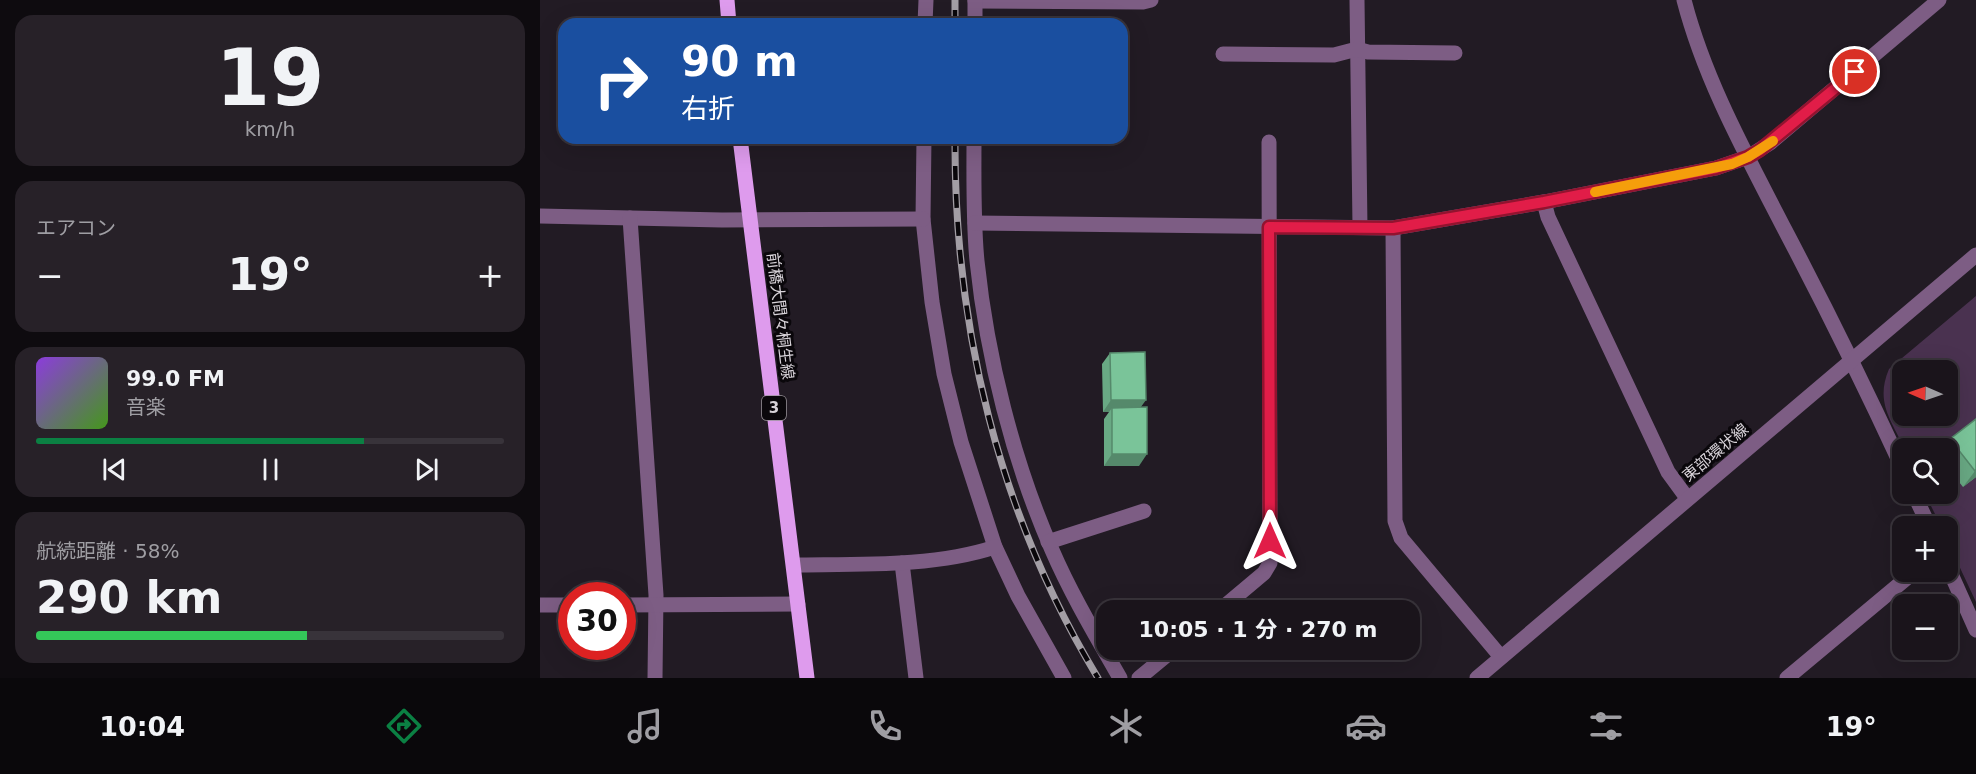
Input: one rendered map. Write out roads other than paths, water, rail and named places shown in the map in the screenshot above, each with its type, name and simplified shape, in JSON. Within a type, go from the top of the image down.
[{"type":"main road","points":[[727,0],[728,18]]},
{"type":"main road","name":"前橋大間々桐生線","points":[[741,144],[807,678]]},
{"type":"street","points":[[925,18],[926,0]]},
{"type":"street","points":[[975,18],[975,0],[1143,2],[1150,0]]},
{"type":"street","points":[[1357,0],[1359,227]]},
{"type":"street","points":[[1684,0],[1721,101],[1852,361],[1892,446]]},
{"type":"street","points":[[975,223],[1393,228],[1544,202],[1716,168],[1748,157],[1770,143],[1939,0]]},
{"type":"street","points":[[1223,54],[1334,55],[1358,49],[1368,52],[1455,53]]},
{"type":"street","points":[[1232,600],[1264,573],[1270,563],[1269,142]]},
{"type":"street","points":[[924,144],[923,219],[932,302],[944,374],[974,485],[995,547],[1018,596],[1064,678]]},
{"type":"street","points":[[974,144],[975,223],[982,293],[1000,390],[1018,457],[1048,542],[1089,624],[1120,678]]},
{"type":"street","points":[[1544,202],[1548,217],[1668,472],[1688,498]]},
{"type":"street","points":[[540,216],[923,219]]},
{"type":"street","points":[[630,218],[656,605],[656,678]]},
{"type":"street","points":[[1393,228],[1395,521],[1401,538],[1501,657]]},
{"type":"street","name":"東部環状線","points":[[1478,678],[1976,255]]},
{"type":"street","points":[[1048,542],[1144,511]]},
{"type":"street","points":[[794,565],[902,563],[979,553],[995,547]]},
{"type":"street","points":[[902,563],[916,678]]},
{"type":"street","points":[[1787,678],[1902,582]]},
{"type":"street","points":[[1955,582],[1976,630]]},
{"type":"street","points":[[636,605],[798,604]]},
{"type":"street","points":[[540,605],[558,605]]},
{"type":"street","points":[[1139,678],[1161,660]]},
{"type":"railway","points":[[955,0],[955,18]]},
{"type":"railway","points":[[955,144],[957,209],[963,280],[974,349],[989,418],[1009,486],[1034,552],[1063,616],[1098,678]]}]
